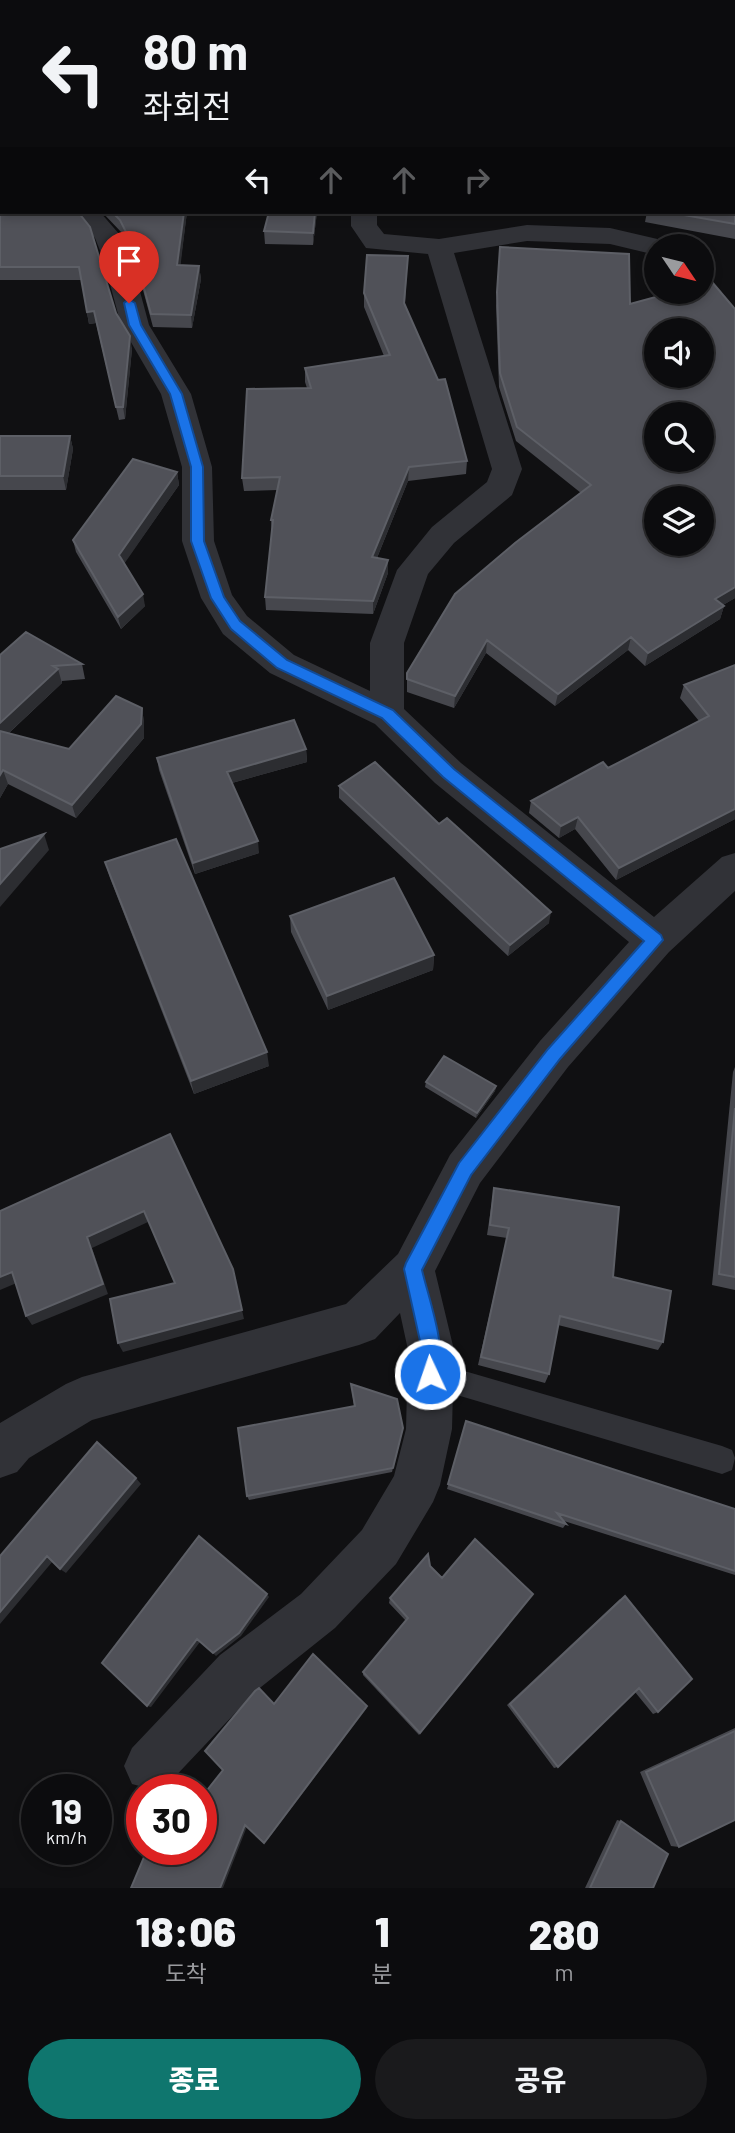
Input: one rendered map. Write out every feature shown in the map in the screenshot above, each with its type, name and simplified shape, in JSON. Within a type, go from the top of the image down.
[{"type":"street","points":[[88,214],[107,235],[117,258],[135,325],[176,394],[197,467],[198,541],[217,598],[235,625],[282,664],[387,714],[448,773],[655,940]]},
{"type":"street","points":[[364,214],[364,226],[376,242],[439,247],[527,233],[610,236],[644,244]]},
{"type":"street","points":[[387,714],[387,643],[413,570],[443,535],[501,487],[507,469],[469,337],[439,247]]},
{"type":"street","points":[[0,1455],[13,1442],[82,1400],[359,1323],[413,1269],[465,1169],[554,1054],[655,940],[735,868]]},
{"type":"street","points":[[150,1766],[238,1673],[318,1611],[379,1547],[416,1485],[429,1429],[431,1350],[413,1269]]},
{"type":"lane","points":[[430,1374],[722,1460]]},
{"type":"building","points":[[0,214],[80,214],[90,227],[116,313],[130,336],[123,407],[116,407],[94,311],[87,312],[79,267],[0,267]]},
{"type":"building","points":[[114,214],[184,214],[177,265],[199,266],[191,315],[151,314],[132,244]]},
{"type":"building","points":[[268,214],[315,214],[313,233],[264,231]]},
{"type":"building","points":[[678,214],[735,214],[735,224]]},
{"type":"building","points":[[500,247],[629,254],[630,304],[644,300],[644,304],[714,304],[714,284],[735,309],[735,587],[715,599],[724,606],[648,653],[631,637],[558,694],[487,640],[455,696],[407,679],[407,673],[455,594],[515,543],[591,485],[517,427],[500,373],[497,292]]},
{"type":"building","points":[[367,255],[408,256],[404,303],[438,380],[445,379],[467,461],[409,467],[372,557],[388,560],[373,601],[265,597],[271,520],[280,477],[242,478],[247,389],[311,388],[305,368],[390,355],[364,293]]},
{"type":"building","points":[[0,436],[70,436],[63,476],[0,476]]},
{"type":"building","points":[[133,459],[177,472],[119,555],[143,594],[118,617],[73,540]]},
{"type":"building","points":[[26,632],[82,664],[53,666],[58,669],[0,723],[0,655]]},
{"type":"building","points":[[735,665],[735,809],[619,868],[578,817],[561,826],[531,801],[603,762],[608,768],[709,716],[684,685]]},
{"type":"building","points":[[116,696],[142,708],[141,724],[72,805],[3,770],[0,775],[0,731],[69,749]]},
{"type":"building","points":[[294,720],[306,749],[227,772],[258,841],[193,863],[157,758]]},
{"type":"building","points":[[375,762],[439,824],[447,818],[551,912],[510,945],[339,786]]},
{"type":"building","points":[[44,834],[0,884],[0,849]]},
{"type":"building","points":[[176,839],[267,1052],[191,1081],[105,862]]},
{"type":"building","points":[[394,878],[434,955],[327,996],[290,916]]},
{"type":"building","points":[[444,1056],[496,1086],[477,1113],[426,1082]]},
{"type":"building","points":[[735,1108],[735,1277],[719,1274]]},
{"type":"building","points":[[170,1134],[233,1269],[242,1310],[118,1343],[110,1299],[175,1283],[144,1211],[87,1237],[103,1284],[26,1316],[12,1272],[0,1277],[0,1211]]},
{"type":"building","points":[[494,1188],[619,1207],[613,1277],[671,1291],[663,1342],[560,1316],[549,1374],[481,1357],[509,1228],[490,1225]]},
{"type":"building","points":[[351,1384],[397,1399],[403,1428],[393,1468],[247,1496],[238,1428],[355,1406]]},
{"type":"building","points":[[466,1421],[735,1509],[735,1571],[557,1513],[566,1524],[448,1484]]},
{"type":"building","points":[[97,1442],[136,1478],[60,1569],[47,1556],[0,1612],[0,1556]]},
{"type":"building","points":[[199,1536],[267,1594],[239,1633],[213,1653],[197,1639],[147,1706],[102,1663]]},
{"type":"building","points":[[475,1539],[533,1594],[420,1733],[363,1672],[408,1618],[390,1598],[428,1554],[430,1566],[442,1578]]},
{"type":"building","points":[[625,1596],[692,1679],[658,1712],[639,1688],[558,1767],[510,1704]]},
{"type":"building","points":[[313,1654],[367,1706],[264,1843],[245,1825],[220,1888],[131,1888],[141,1865],[217,1865],[217,1778],[223,1770],[205,1751],[259,1688],[274,1704]]},
{"type":"building","points":[[735,1731],[735,1820],[679,1847],[646,1772]]},
{"type":"building","points":[[621,1821],[668,1854],[653,1888],[590,1888]]},
{"type":"route","points":[[129,303],[135,325],[176,394],[197,467],[198,541],[217,598],[235,625],[282,664],[387,714],[448,773],[655,940],[554,1054],[465,1169],[413,1269],[431,1350],[430,1374]]}]
